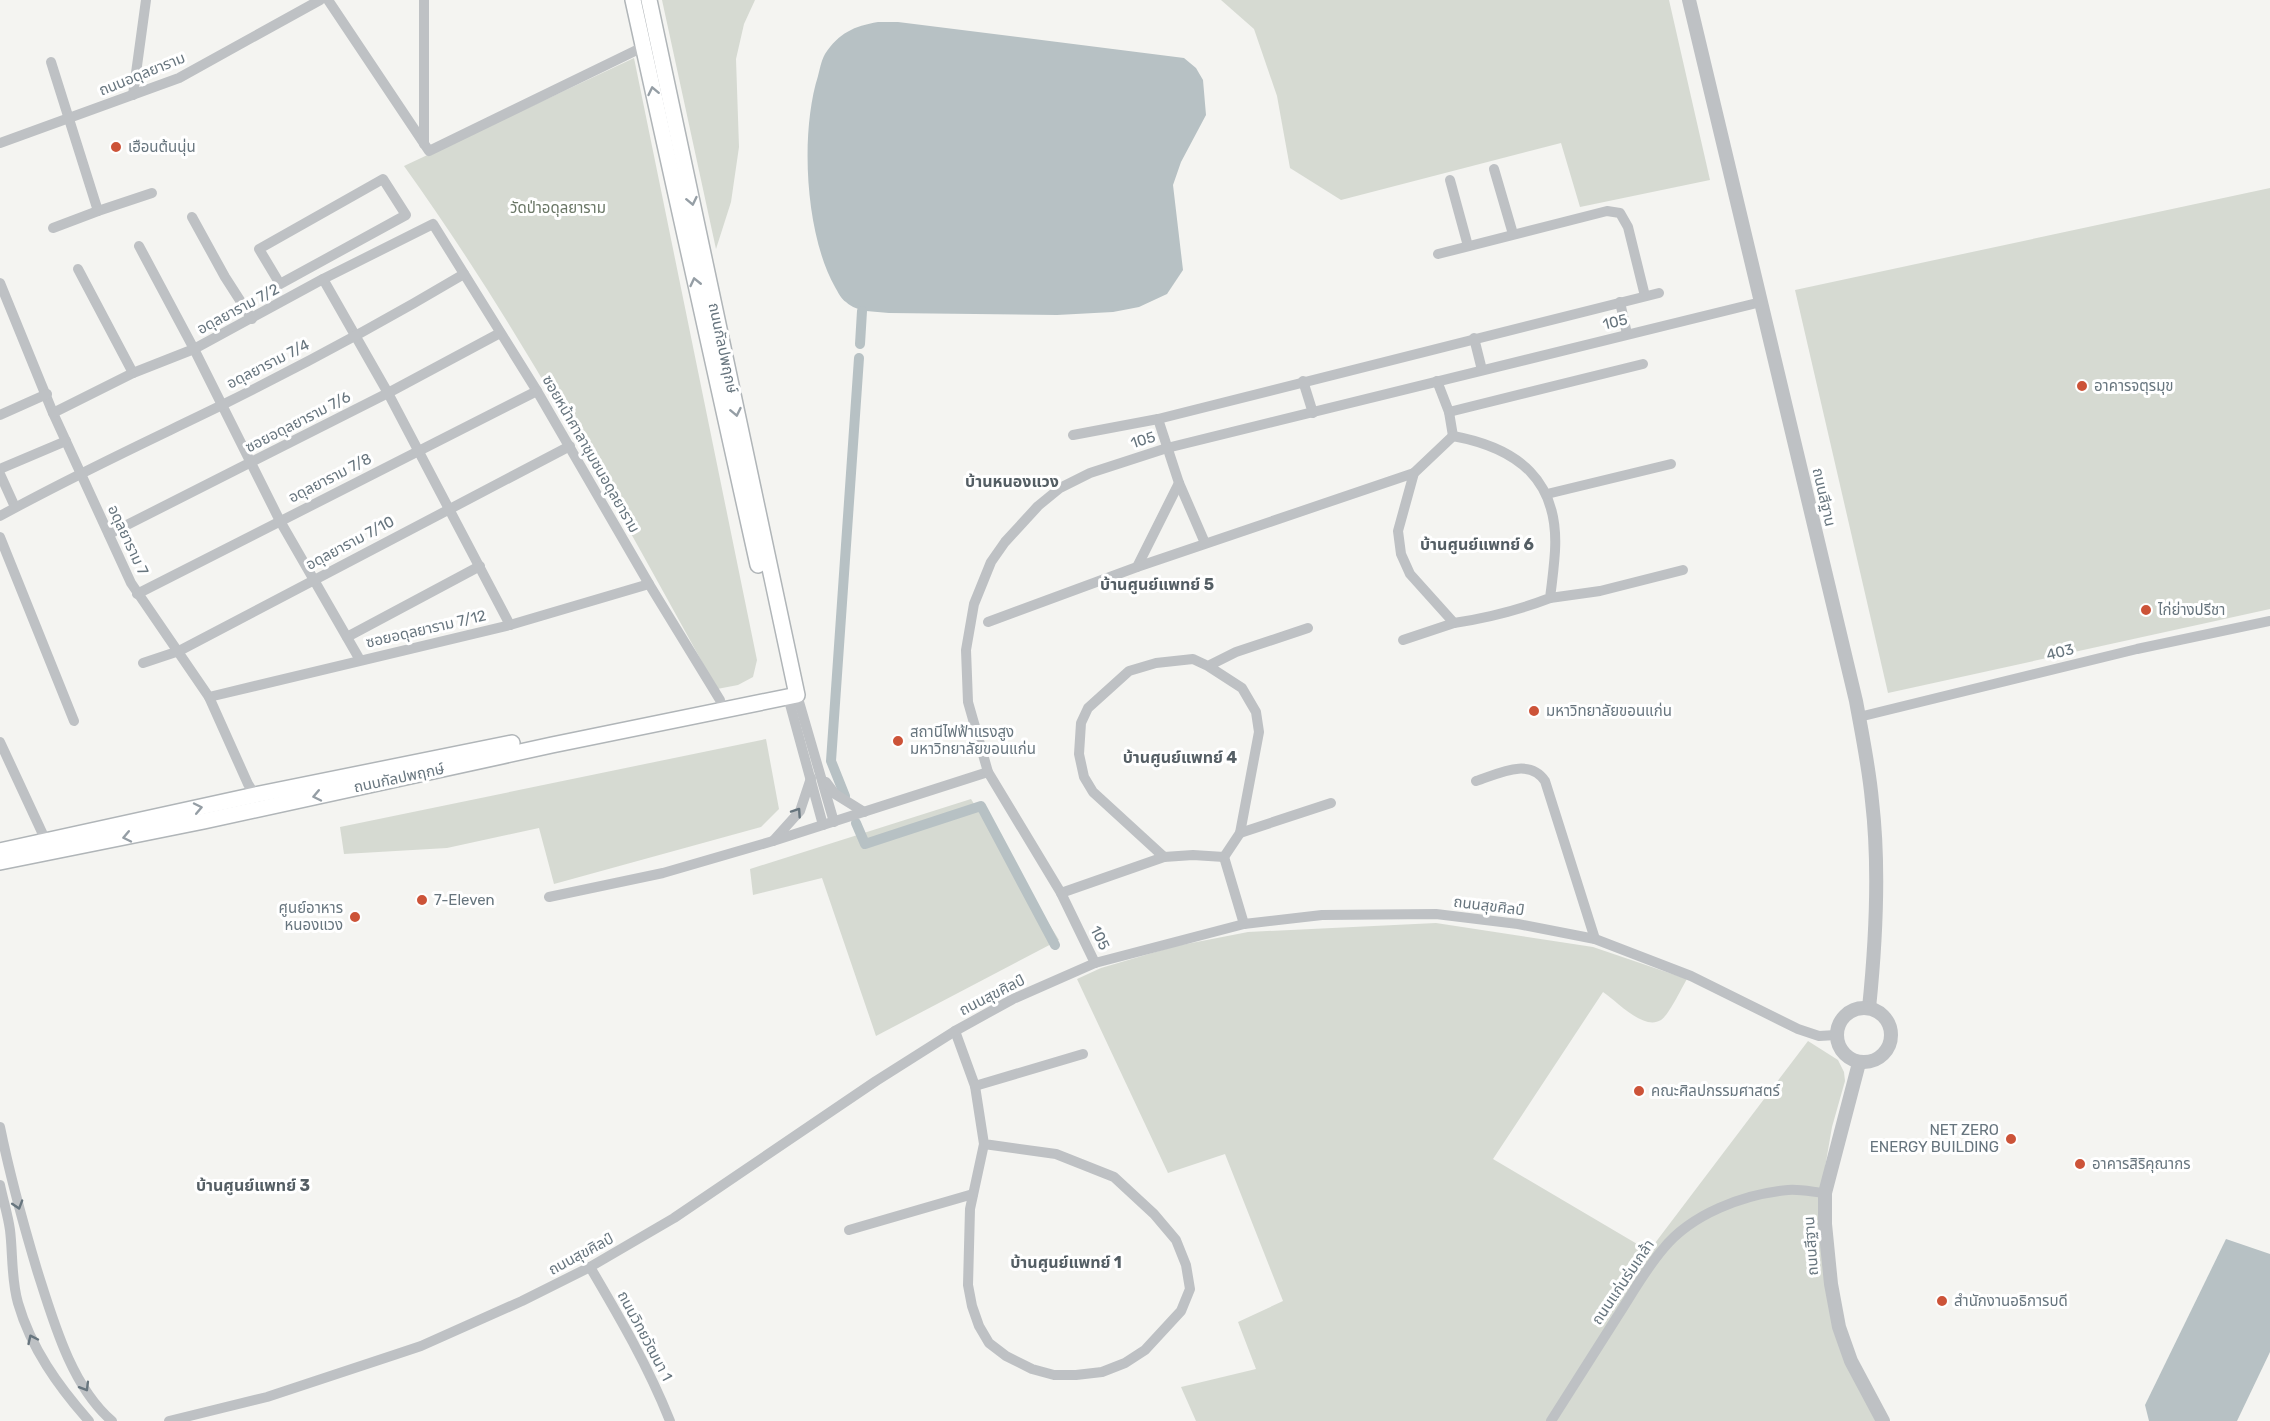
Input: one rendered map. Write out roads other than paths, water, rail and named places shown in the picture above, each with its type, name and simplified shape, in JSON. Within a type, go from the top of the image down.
[{"type":"main road","name":"ถนนกัลปพฤกษ์","points":[[633,0],[679,178],[791,691]]},
{"type":"main road","name":"ถนนกัลปพฤกษ์","points":[[649,0],[679,178]]},
{"type":"main road","name":"ถนนกัลปพฤกษ์","points":[[0,851],[255,795],[720,700],[791,691]]},
{"type":"main road","name":"ถนนกัลปพฤกษ์","points":[[0,864],[791,691]]},
{"type":"street","points":[[133,95],[146,0]]},
{"type":"street","name":"ถนนอดุลยาราม","points":[[0,143],[179,78],[320,0]]},
{"type":"street","points":[[328,0],[429,151],[644,47]]},
{"type":"street","points":[[423,144],[424,0]]},
{"type":"street","name":"ถนนสีฐาน","points":[[1689,0],[1858,717],[1869,773],[1875,837],[1875,902],[1869,1008]]},
{"type":"street","points":[[51,62],[98,211]]},
{"type":"street","points":[[1494,169],[1513,234]]},
{"type":"street","points":[[383,179],[406,214],[346,248],[280,284],[259,249],[383,179]]},
{"type":"street","points":[[1450,180],[1468,246]]},
{"type":"street","points":[[53,228],[152,193]]},
{"type":"street","points":[[1438,255],[1607,211],[1620,213],[1628,227],[1645,296]]},
{"type":"street","points":[[192,217],[225,277],[252,319]]},
{"type":"street","name":"อดุลยาราม 7/2","points":[[53,413],[133,374],[194,349],[323,279],[433,224]]},
{"type":"street","name":"ซอยหน้าศาลาชุมชนอดุลยาราม","points":[[433,224],[537,391],[649,584],[720,700]]},
{"type":"street","points":[[139,246],[280,520],[360,660]]},
{"type":"street","points":[[346,248],[354,264]]},
{"type":"street","points":[[78,269],[133,374]]},
{"type":"street","name":"อดุลยาราม 7/4","points":[[0,516],[81,472],[221,405],[354,336],[464,274]]},
{"type":"street","points":[[323,279],[388,393],[510,625]]},
{"type":"street","name":"อดุลยาราม 7","points":[[0,284],[53,413],[138,594],[209,697],[255,795]]},
{"type":"street","points":[[1073,435],[1158,419],[1659,293]]},
{"type":"street","points":[[1620,302],[1628,334]]},
{"type":"street","name":"105","points":[[1095,963],[1060,893],[988,772],[968,702],[966,658],[974,604],[991,562],[1019,524],[1060,488],[1090,473],[1167,448],[1761,302]]},
{"type":"street","name":"ซอยอดุลยาราม 7/6","points":[[109,534],[388,393],[500,333]]},
{"type":"street","points":[[1474,338],[1482,370]]},
{"type":"street","points":[[1449,412],[1643,364]]},
{"type":"street","points":[[1303,381],[1313,413]]},
{"type":"street","points":[[1437,381],[1449,412],[1453,436]]},
{"type":"street","name":"อดุลยาราม 7/8","points":[[138,594],[537,391]]},
{"type":"street","points":[[0,415],[47,394]]},
{"type":"street","points":[[1158,419],[1179,483],[1205,543]]},
{"type":"street","points":[[988,622],[1205,543],[1414,473],[1453,436]]},
{"type":"street","points":[[1453,436],[1508,453],[1533,473],[1547,494],[1555,551],[1550,598]]},
{"type":"street","points":[[15,507],[0,472],[66,441]]},
{"type":"street","name":"อดุลยาราม 7/10","points":[[143,663],[179,651],[570,446]]},
{"type":"street","points":[[1547,494],[1671,464]]},
{"type":"street","points":[[1414,473],[1398,531],[1401,554],[1410,574],[1454,623]]},
{"type":"street","points":[[1137,567],[1179,483]]},
{"type":"street","points":[[0,537],[74,720]]},
{"type":"street","points":[[346,637],[480,566]]},
{"type":"street","points":[[1403,639],[1454,623],[1478,620],[1520,609],[1550,598],[1600,591],[1683,570]]},
{"type":"street","name":"ซอยอดุลยาราม 7/12","points":[[209,697],[510,625],[649,584]]},
{"type":"street","name":"403","points":[[1858,717],[2137,649],[2270,621]]},
{"type":"street","points":[[1208,666],[1236,652],[1308,628]]},
{"type":"street","points":[[1164,857],[1093,792],[1084,777],[1079,754],[1082,723],[1088,708],[1129,671],[1156,663],[1193,659],[1242,688],[1257,712],[1259,732],[1240,833],[1224,857]]},
{"type":"street","points":[[791,691],[829,824]]},
{"type":"street","points":[[0,742],[46,841]]},
{"type":"street","points":[[1476,781],[1522,768],[1540,774],[1545,781],[1595,939]]},
{"type":"street","points":[[549,897],[663,873],[829,824],[988,772]]},
{"type":"street","points":[[816,776],[835,794],[864,812]]},
{"type":"street","points":[[773,841],[800,811],[816,776]]},
{"type":"street","points":[[1240,833],[1331,803]]},
{"type":"street","points":[[1060,893],[1164,857],[1193,855],[1224,857]]},
{"type":"street","points":[[1224,857],[1244,924]]},
{"type":"street","name":"ถนนสุขศิลป์","points":[[226,1408],[267,1397],[421,1346],[522,1301],[590,1267],[674,1218],[876,1081],[955,1031],[1013,999],[1095,963],[1244,924],[1322,915],[1436,914],[1518,924],[1595,939],[1691,976],[1798,1029],[1819,1036],[1836,1035]]},
{"type":"street","points":[[1859,1008],[1869,1008],[1887,1020],[1891,1042],[1887,1050],[1875,1061],[1859,1063],[1845,1056],[1837,1043],[1836,1035],[1843,1018],[1859,1008]]},
{"type":"street","points":[[955,1031],[975,1086],[984,1144],[970,1209],[968,1285],[972,1306],[989,1343],[1006,1356],[1032,1369],[1054,1375],[1102,1372],[1125,1363],[1145,1350],[1181,1311],[1190,1289],[1186,1265],[1176,1240],[1154,1214],[1114,1177],[1056,1154],[984,1144]]},
{"type":"street","points":[[975,1086],[1083,1054]]},
{"type":"street","name":"ถนนสีฐาน","points":[[1859,1063],[1825,1193],[1830,1275],[1839,1327],[1851,1360],[1883,1421]]},
{"type":"street","points":[[0,1127],[15,1196],[56,1332],[92,1399],[112,1421]]},
{"type":"street","points":[[0,1185],[10,1230],[11,1265],[17,1302],[48,1370],[88,1421]]},
{"type":"street","name":"ถนนแก่นร่มเกล้า","points":[[1551,1421],[1646,1272],[1663,1248],[1681,1230],[1705,1215],[1730,1204],[1789,1190],[1825,1193]]},
{"type":"street","points":[[849,1230],[973,1194]]},
{"type":"street","name":"ถนนวิทยวัฒนา 1","points":[[590,1267],[629,1331],[670,1421]]},
{"type":"street","points":[[169,1421],[226,1408]]},
{"type":"street","points":[[198,1421],[226,1408]]},
{"type":"waterway","points":[[860,344],[862,311]]},
{"type":"waterway","points":[[845,796],[831,761],[859,358]]},
{"type":"waterway","points":[[856,823],[865,844],[981,806],[1055,945]]},
{"type":"place","name":"เฮือนต้นนุ่น","points":[[116,147]]},
{"type":"place","name":"อาคารจตุรมุข","points":[[2082,386]]},
{"type":"place","name":"ไก่ย่างปรีชา","points":[[2146,610]]},
{"type":"place","name":"มหาวิทยาลัยขอนแก่น","points":[[1534,711]]},
{"type":"place","name":"สถานีไฟฟ้าแรงสูง มหาวิทยาลัยขอนแก่น","points":[[898,741]]},
{"type":"place","name":"7-Eleven","points":[[422,900]]},
{"type":"place","name":"ศูนย์อาหาร หนองแวง","points":[[355,917]]},
{"type":"place","name":"คณะศิลปกรรมศาสตร์","points":[[1639,1091]]},
{"type":"place","name":"NET ZERO ENERGY BUILDING","points":[[2011,1139]]},
{"type":"place","name":"อาคารสิริคุณากร","points":[[2080,1164]]},
{"type":"place","name":"สำนักงานอธิการบดี","points":[[1942,1301]]},
{"type":"district","name":"บ้านหนองแวง","points":[[1012,481]]},
{"type":"district","name":"บ้านศูนย์แพทย์ 6","points":[[1477,544]]},
{"type":"district","name":"บ้านศูนย์แพทย์ 5","points":[[1157,584]]},
{"type":"district","name":"บ้านศูนย์แพทย์ 4","points":[[1180,757]]},
{"type":"district","name":"บ้านศูนย์แพทย์ 3","points":[[253,1185]]},
{"type":"district","name":"บ้านศูนย์แพทย์ 1","points":[[1066,1262]]},
{"type":"park label","name":"วัดป่าอดุลยาราม","points":[[558,208]]}]
